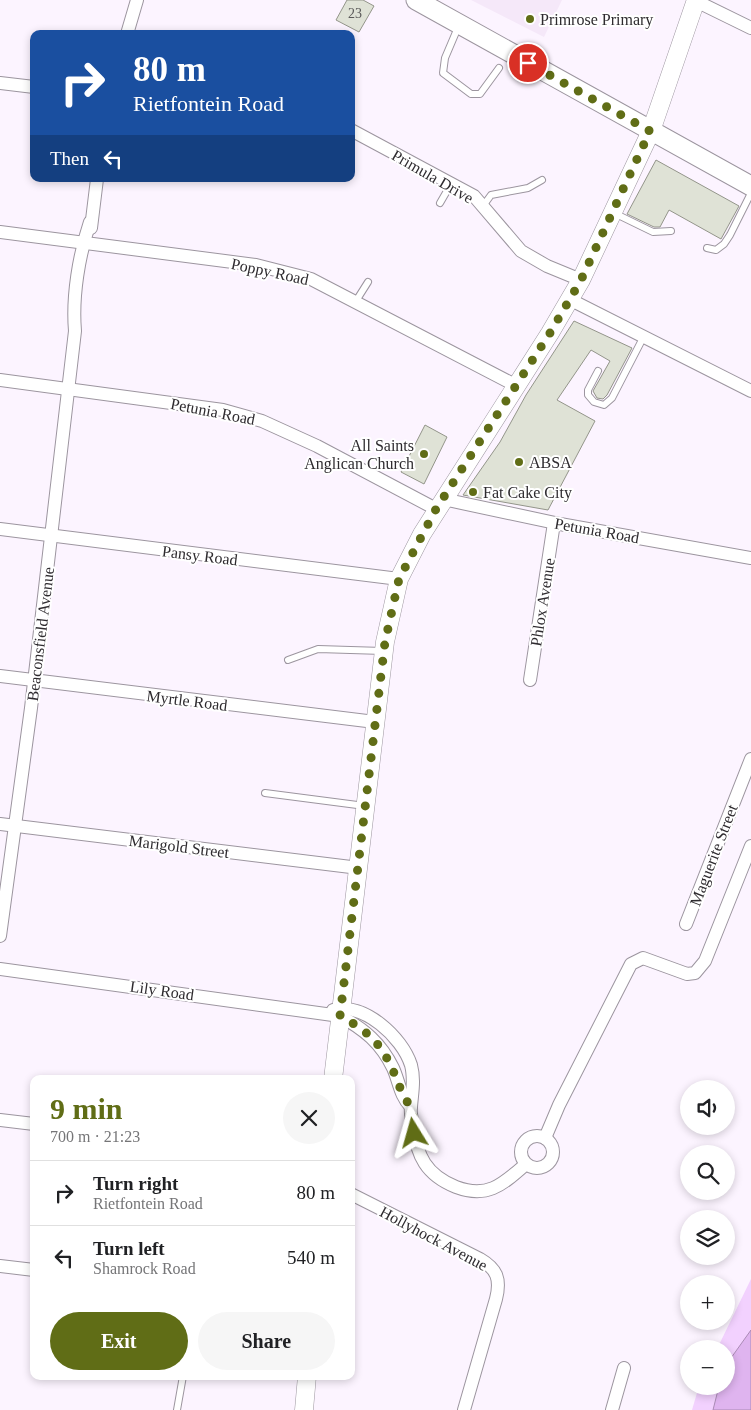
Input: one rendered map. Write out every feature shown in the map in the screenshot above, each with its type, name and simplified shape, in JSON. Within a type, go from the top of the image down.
[{"type":"main road","points":[[416,0],[751,186]]},
{"type":"street","points":[[128,30],[137,0]]},
{"type":"street","points":[[334,1075],[335,1012],[359,868],[384,652],[399,579],[440,504],[581,280],[650,131],[696,0],[751,28]]},
{"type":"street","points":[[0,83],[30,87]]},
{"type":"street","name":"Primula Drive","points":[[355,132],[474,196],[521,251],[547,266],[581,280]]},
{"type":"street","name":"Beaconsfield Avenue","points":[[0,936],[52,536],[75,332],[82,312],[87,242],[97,182]]},
{"type":"street","name":"Poppy Road","points":[[0,232],[87,242],[289,272],[311,279],[356,301],[515,386]]},
{"type":"street","points":[[569,299],[751,391]]},
{"type":"street","name":"Petunia Road","points":[[0,380],[222,410],[262,421],[292,433],[440,504],[751,558]]},
{"type":"street","name":"Phlox Avenue","points":[[530,680],[554,523]]},
{"type":"street","name":"Pansy Road","points":[[0,529],[399,579]]},
{"type":"street","name":"Myrtle Road","points":[[0,676],[375,722]]},
{"type":"street","name":"Maguerite Street","points":[[686,924],[751,759]]},
{"type":"street","name":"Marigold Street","points":[[0,824],[359,868]]},
{"type":"street","points":[[545,1138],[559,1105],[631,964],[643,958],[687,974],[695,973],[705,961],[751,846]]},
{"type":"street","name":"Lily Road","points":[[0,969],[335,1012]]},
{"type":"street","points":[[335,1012],[363,1013],[391,1035],[403,1050],[413,1074],[414,1092],[411,1107],[421,1160],[436,1175],[452,1185],[467,1191],[489,1191],[508,1180],[526,1164]]},
{"type":"street","points":[[335,1012],[371,1035],[393,1068],[403,1096],[411,1107]]},
{"type":"street","points":[[0,1120],[30,1124]]},
{"type":"street","points":[[532,1137],[545,1138],[553,1148],[550,1162],[539,1168],[526,1164],[522,1158],[523,1145],[532,1137]]},
{"type":"street","name":"Hollyhock Avenue","points":[[355,1196],[480,1259],[494,1269],[498,1276],[499,1285],[496,1299],[464,1410]]},
{"type":"street","points":[[0,1266],[30,1270]]},
{"type":"street","points":[[612,1410],[624,1368]]},
{"type":"street","points":[[304,1410],[307,1380]]},
{"type":"lane","points":[[459,24],[444,58],[443,73],[471,94],[480,94],[499,68]]},
{"type":"lane","points":[[484,206],[491,195],[528,188],[542,180]]},
{"type":"lane","points":[[440,203],[452,184]]},
{"type":"lane","points":[[707,248],[716,250],[724,244],[751,192]]},
{"type":"lane","points":[[613,213],[653,232],[671,231]]},
{"type":"lane","points":[[356,301],[368,282]]},
{"type":"lane","points":[[598,372],[588,390],[588,395],[594,402],[604,406],[612,398],[644,336]]},
{"type":"lane","points":[[288,660],[318,649],[384,652]]},
{"type":"lane","points":[[265,792],[365,806]]},
{"type":"lane","points":[[177,1410],[182,1380]]},
{"type":"shaded area","name":"Primrose Primary","points":[[471,0],[562,0],[544,37]]},
{"type":"shaded area","points":[[751,1279],[751,1410],[692,1410],[696,1395],[735,1395],[735,1340],[721,1340],[726,1330],[735,1330],[735,1312]]},
{"type":"shaded area","points":[[751,1330],[751,1410],[713,1410],[717,1395],[735,1395],[735,1352]]},
{"type":"building","points":[[347,0],[363,0],[374,6],[359,32],[336,20]]},
{"type":"building","points":[[656,160],[739,206],[721,239],[669,210],[660,227],[654,227],[627,214]]},
{"type":"building","points":[[574,321],[632,348],[603,399],[597,398],[593,391],[610,361],[591,350],[557,400],[595,421],[548,510],[463,495],[500,442],[526,395]]},
{"type":"building","name":"All Saints Anglican Church","points":[[425,425],[447,437],[424,484],[401,472]]},
{"type":"place","name":"Primrose Primary","points":[[530,19]]},
{"type":"place","name":"All Saints Anglican Church","points":[[424,454]]},
{"type":"place","name":"ABSA","points":[[519,462]]},
{"type":"place","name":"Fat Cake City","points":[[473,492]]},
{"type":"route","points":[[414,1133],[411,1107],[403,1096],[393,1068],[384,1052],[371,1035],[340,1016],[385,642],[399,579],[436,509],[550,333],[581,280],[650,131],[528,63]]}]
